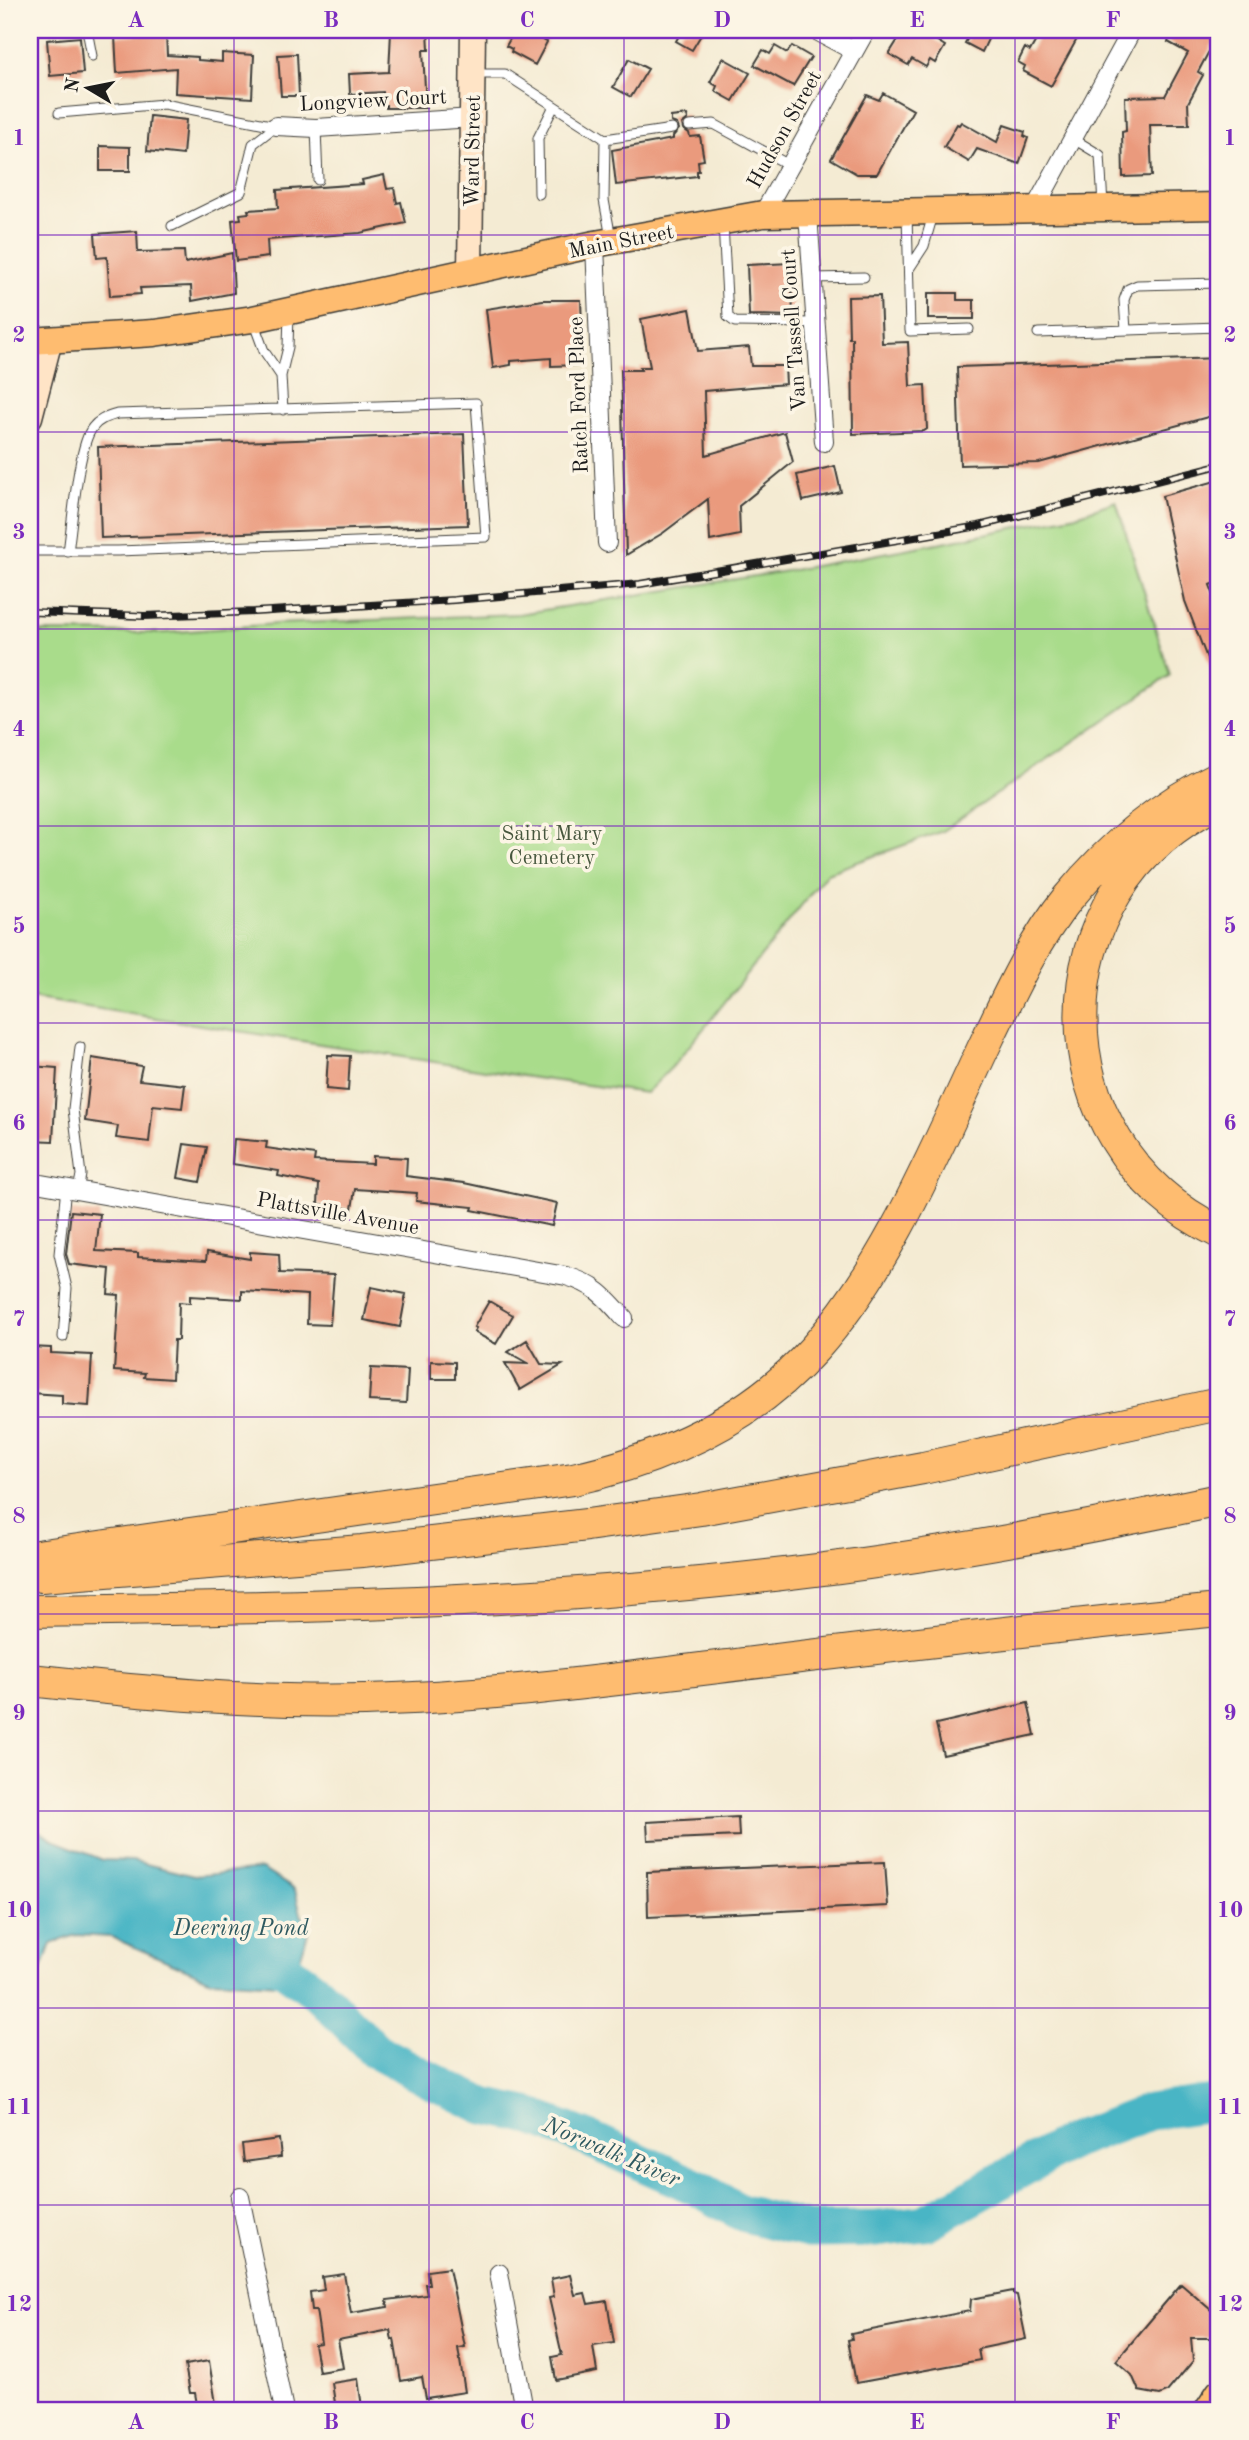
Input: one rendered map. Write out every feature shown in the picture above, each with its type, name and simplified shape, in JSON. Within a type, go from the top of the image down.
[{"type":"highway","points":[[30,1557],[573,1479],[616,1469],[661,1454],[688,1442],[740,1411],[765,1394],[813,1350],[866,1280],[908,1204],[1016,981],[1068,899],[1108,855],[1133,833],[1185,796],[1219,777]]},
{"type":"highway","points":[[1219,802],[1187,821],[1160,842],[1121,886],[1105,914],[1094,942],[1082,992],[1080,1023],[1091,1088],[1118,1147],[1158,1194],[1184,1213],[1219,1232]]},
{"type":"highway","points":[[30,1576],[249,1561],[375,1549],[701,1509],[923,1468],[1219,1404]]},
{"type":"highway","points":[[30,1611],[443,1602],[592,1592],[741,1578],[964,1549],[1219,1500]]},
{"type":"highway","points":[[30,1680],[256,1700],[412,1698],[535,1688],[1085,1623],[1219,1610]]},
{"type":"main road","name":"Ward Street","points":[[470,272],[473,30]]},
{"type":"main road","name":"Main Street","points":[[40,341],[154,333],[289,313],[603,243],[763,214],[1219,206]]},
{"type":"main road","points":[[30,417],[40,341]]},
{"type":"main road","points":[[1208,2410],[1219,2393]]},
{"type":"street","points":[[815,30],[854,51]]},
{"type":"street","name":"Hudson Street","points":[[763,214],[866,30]]},
{"type":"street","points":[[1035,208],[1132,30]]},
{"type":"street","name":"Longview Court","points":[[276,126],[316,128],[473,118]]},
{"type":"street","name":"Van Tassell Court","points":[[808,214],[824,442]]},
{"type":"street","name":"Ratch Ford Place","points":[[603,243],[607,543]]},
{"type":"street","name":"Plattsville Avenue","points":[[30,1182],[566,1276],[585,1282],[605,1296],[624,1318]]},
{"type":"street","points":[[240,2197],[284,2410]]},
{"type":"street","points":[[499,2273],[524,2410]]},
{"type":"lane","points":[[87,30],[92,56]]},
{"type":"lane","points":[[473,74],[505,74],[605,139],[672,129]]},
{"type":"lane","points":[[59,113],[164,104],[276,126]]},
{"type":"lane","points":[[539,194],[538,138],[554,106]]},
{"type":"lane","points":[[688,126],[714,124],[789,165]]},
{"type":"lane","points":[[172,226],[241,192],[253,144],[276,126]]},
{"type":"lane","points":[[316,128],[318,180]]},
{"type":"lane","points":[[1072,138],[1100,155],[1104,207]]},
{"type":"lane","points":[[603,243],[605,139]]},
{"type":"lane","points":[[908,270],[924,246],[934,211]]},
{"type":"lane","points":[[906,212],[910,331],[969,329]]},
{"type":"lane","points":[[723,221],[728,317],[735,322],[816,323]]},
{"type":"lane","points":[[812,278],[864,277]]},
{"type":"lane","points":[[1126,330],[1124,300],[1128,289],[1137,285],[1219,283]]},
{"type":"lane","points":[[283,410],[281,376],[288,347],[289,313]]},
{"type":"lane","points":[[253,319],[264,351],[281,376]]},
{"type":"lane","points":[[1038,333],[1219,327]]},
{"type":"lane","points":[[30,551],[68,552],[485,537],[475,402],[117,414],[103,419],[93,426],[84,443],[68,552]]},
{"type":"lane","points":[[63,1337],[67,1288],[59,1254],[72,1189],[81,1175],[74,1109],[80,1047]]},
{"type":"green space","name":"Saint Mary Cemetery","points":[[1116,501],[1170,675],[943,831],[827,873],[705,1027],[646,1093],[30,998],[30,632],[165,633],[276,624],[519,614],[793,570],[959,539],[1077,515]]},
{"type":"water","name":"Deering Pond","points":[[30,1825],[55,1841],[103,1860],[134,1861],[194,1876],[262,1869],[295,1890],[301,1914],[310,1927],[300,1959],[309,1970],[317,1992],[303,1998],[280,1984],[211,1980],[111,1937],[76,1935],[51,1944],[30,2002]]},
{"type":"building","points":[[428,30],[429,50],[423,50],[426,108],[386,108],[383,92],[350,94],[349,74],[389,72],[391,32]]},
{"type":"building","points":[[515,30],[524,30],[547,42],[535,65],[511,52],[512,49],[506,46]]},
{"type":"building","points":[[682,30],[704,30],[692,50],[676,41]]},
{"type":"building","points":[[904,30],[935,30],[931,37],[945,46],[935,63],[930,60],[926,67],[912,59],[908,65],[889,54]]},
{"type":"building","points":[[972,30],[980,30],[990,35],[982,52],[965,43]]},
{"type":"building","points":[[1042,30],[1082,30],[1051,86],[1023,71],[1025,66],[1018,62],[1025,48],[1030,51]]},
{"type":"building","points":[[1175,30],[1202,30],[1214,36],[1212,38],[1215,40],[1198,72],[1203,75],[1188,103],[1189,125],[1150,125],[1152,176],[1123,177],[1122,132],[1126,131],[1125,97],[1165,96],[1188,53],[1168,42]]},
{"type":"building","points":[[166,33],[167,55],[222,62],[222,53],[254,55],[252,98],[175,93],[176,68],[117,73],[115,36]]},
{"type":"building","points":[[80,37],[83,73],[50,76],[47,40]]},
{"type":"building","points":[[775,46],[787,53],[792,46],[811,57],[793,86],[754,65],[763,50],[770,54]]},
{"type":"building","points":[[297,54],[299,96],[281,96],[278,55]]},
{"type":"building","points":[[723,58],[750,73],[733,101],[715,91],[717,86],[710,82]]},
{"type":"building","points":[[629,59],[648,69],[631,97],[613,87]]},
{"type":"building","points":[[883,93],[913,110],[877,174],[857,174],[831,159],[867,95],[879,100]]},
{"type":"building","points":[[687,115],[688,119],[682,124],[683,129],[690,137],[700,136],[704,160],[698,161],[697,176],[616,185],[612,150],[673,139],[679,129],[677,124],[671,122],[671,117]]},
{"type":"building","points":[[150,116],[186,120],[183,155],[147,151]]},
{"type":"building","points":[[961,122],[997,142],[1004,125],[1025,132],[1024,136],[1028,138],[1019,164],[977,149],[969,162],[944,147],[957,124]]},
{"type":"building","points":[[100,146],[130,147],[130,171],[100,171]]},
{"type":"building","points":[[384,175],[387,189],[394,188],[397,203],[401,202],[406,223],[360,233],[267,240],[268,257],[236,261],[232,220],[241,219],[240,214],[249,213],[248,210],[278,208],[277,190],[363,184],[362,180]]},
{"type":"building","points":[[137,231],[138,252],[184,251],[185,263],[232,253],[234,293],[192,301],[191,286],[140,288],[141,294],[110,296],[107,257],[97,258],[95,234]]},
{"type":"building","points":[[791,263],[793,316],[749,315],[747,265]]},
{"type":"building","points":[[928,293],[957,293],[957,300],[974,300],[974,319],[928,319]]},
{"type":"building","points":[[880,296],[882,343],[908,342],[910,386],[925,385],[927,429],[924,431],[853,434],[852,338],[849,338],[848,297]]},
{"type":"building","points":[[543,300],[581,300],[583,354],[578,355],[578,365],[551,366],[551,358],[511,361],[511,365],[493,368],[486,309]]},
{"type":"building","points":[[690,309],[698,351],[749,347],[751,366],[785,366],[786,384],[704,391],[706,455],[785,432],[793,462],[739,506],[740,535],[710,541],[708,499],[663,533],[626,555],[621,370],[650,367],[641,319]]},
{"type":"building","points":[[1219,358],[1219,414],[1039,463],[960,465],[957,367]]},
{"type":"building","points":[[464,434],[468,525],[101,538],[98,447]]},
{"type":"building","points":[[835,466],[841,492],[803,501],[797,475]]},
{"type":"building","points":[[1219,480],[1219,582],[1210,585],[1219,609],[1218,687],[1185,601],[1162,496]]},
{"type":"building","points":[[328,1055],[350,1056],[348,1091],[326,1089]]},
{"type":"building","points":[[92,1058],[142,1066],[139,1080],[185,1085],[182,1108],[153,1105],[149,1142],[116,1138],[118,1126],[85,1121]]},
{"type":"building","points":[[30,1066],[57,1068],[53,1141],[30,1140]]},
{"type":"building","points":[[234,1139],[267,1142],[266,1148],[315,1155],[314,1161],[373,1164],[373,1156],[407,1158],[406,1176],[464,1183],[557,1203],[552,1226],[472,1210],[473,1207],[416,1201],[417,1193],[355,1189],[352,1209],[318,1204],[319,1184],[278,1176],[279,1171],[232,1164]]},
{"type":"building","points":[[184,1144],[207,1147],[200,1182],[178,1178]]},
{"type":"building","points":[[71,1211],[100,1214],[96,1251],[138,1253],[138,1257],[206,1261],[207,1252],[250,1259],[250,1252],[279,1254],[280,1273],[334,1275],[330,1325],[307,1324],[308,1295],[242,1291],[242,1299],[190,1296],[190,1303],[179,1302],[178,1340],[174,1340],[172,1379],[144,1377],[145,1373],[114,1371],[119,1295],[108,1294],[110,1269],[69,1264],[66,1254]]},
{"type":"building","points":[[371,1287],[406,1294],[400,1327],[364,1320]]},
{"type":"building","points":[[489,1301],[513,1315],[496,1344],[474,1332],[474,1327]]},
{"type":"building","points":[[527,1340],[541,1364],[562,1365],[520,1390],[505,1363],[529,1364],[508,1352]]},
{"type":"building","points":[[30,1347],[51,1348],[51,1353],[92,1355],[89,1406],[62,1404],[62,1395],[30,1393]]},
{"type":"building","points":[[431,1361],[455,1362],[455,1379],[431,1379]]},
{"type":"building","points":[[371,1368],[408,1370],[406,1403],[369,1401]]},
{"type":"building","points":[[1028,1703],[1035,1735],[943,1755],[936,1724]]},
{"type":"building","points":[[738,1817],[739,1836],[648,1840],[647,1822]]},
{"type":"building","points":[[885,1862],[888,1906],[648,1917],[647,1872]]},
{"type":"building","points":[[279,2139],[281,2157],[244,2162],[242,2144]]},
{"type":"building","points":[[449,2268],[465,2347],[458,2348],[465,2392],[426,2398],[422,2377],[401,2381],[390,2330],[338,2340],[343,2368],[319,2372],[314,2344],[321,2343],[310,2292],[324,2290],[322,2277],[344,2274],[351,2313],[388,2307],[387,2300],[427,2295],[427,2271]]},
{"type":"building","points":[[570,2275],[575,2295],[585,2293],[588,2304],[607,2301],[614,2343],[593,2346],[597,2372],[556,2380],[552,2357],[562,2355],[549,2298],[554,2297],[551,2279]]},
{"type":"building","points":[[1181,2284],[1219,2317],[1219,2330],[1211,2338],[1191,2338],[1193,2361],[1167,2392],[1160,2395],[1139,2391],[1132,2375],[1116,2361]]},
{"type":"building","points":[[1013,2291],[1013,2294],[1017,2295],[1026,2339],[978,2349],[980,2360],[856,2383],[848,2340],[852,2339],[851,2334],[970,2311],[971,2299]]},
{"type":"building","points":[[209,2361],[217,2410],[198,2410],[195,2393],[190,2393],[185,2365]]},
{"type":"building","points":[[358,2379],[362,2407],[336,2410],[332,2383]]},
{"type":"waterway","name":"Norwalk River","points":[[277,1963],[317,1992],[376,2051],[434,2082],[484,2106],[527,2115],[589,2139],[694,2186],[742,2213],[808,2230],[877,2229],[925,2223],[1068,2143],[1149,2112],[1219,2102]]},
{"type":"railway","points":[[30,612],[144,616],[254,612],[454,600],[640,584],[979,526],[1219,465]]}]
